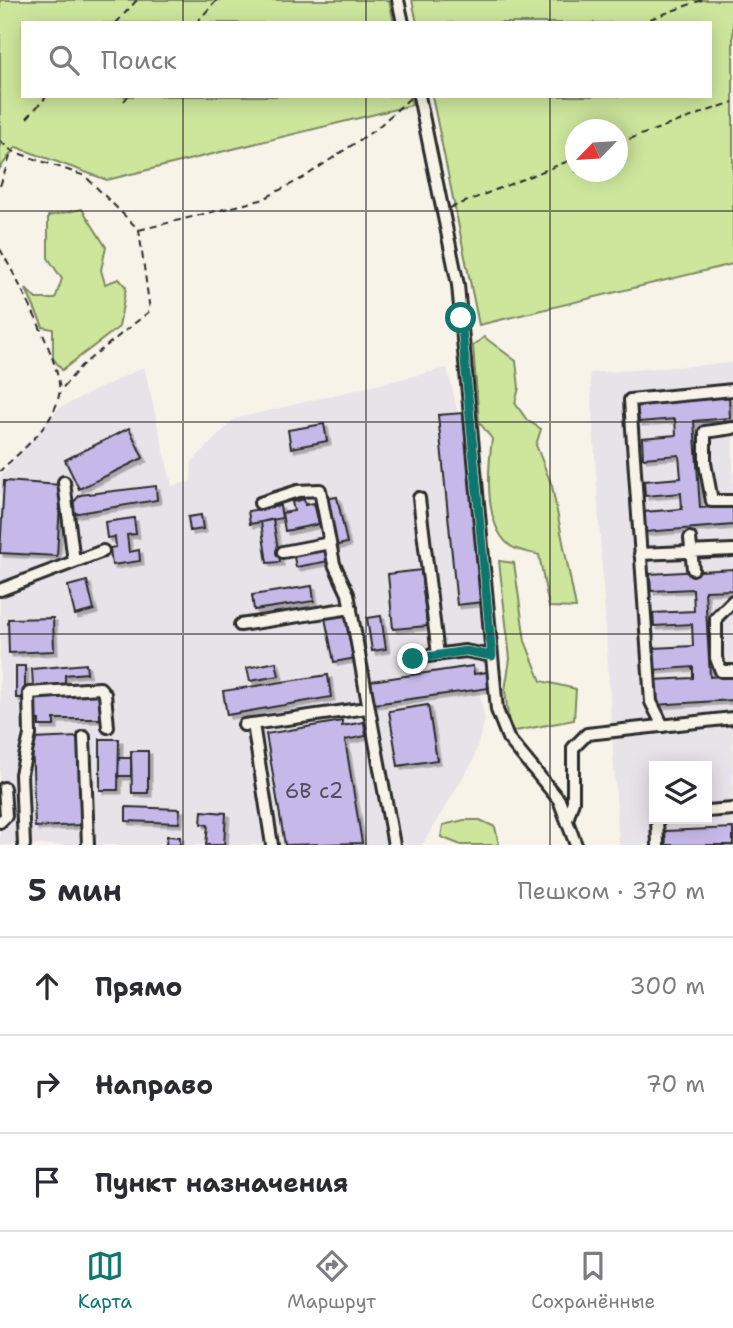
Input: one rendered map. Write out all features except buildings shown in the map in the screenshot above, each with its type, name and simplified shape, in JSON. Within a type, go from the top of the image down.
[{"type":"street","points":[[398,0],[403,21]]},
{"type":"street","points":[[419,98],[460,303],[500,724],[508,738],[545,780],[568,817],[576,845]]},
{"type":"street","points":[[663,726],[651,702],[630,400],[733,390]]},
{"type":"street","points":[[733,428],[705,432],[705,442],[712,501],[733,500]]},
{"type":"street","points":[[64,482],[74,562]]},
{"type":"street","points":[[260,503],[298,491],[320,490],[334,564],[348,594],[351,608],[394,845]]},
{"type":"street","points":[[419,498],[438,654]]},
{"type":"street","points":[[691,538],[693,569]]},
{"type":"street","points":[[283,552],[330,543]]},
{"type":"street","points":[[640,554],[733,550]]},
{"type":"street","points":[[0,590],[103,551]]},
{"type":"street","points":[[733,601],[716,618],[716,658],[721,671],[733,671]]},
{"type":"street","points":[[240,625],[351,608]]},
{"type":"street","points":[[413,659],[466,651],[492,656]]},
{"type":"street","points":[[24,845],[20,774],[30,735],[29,693],[100,688],[105,694],[108,727]]},
{"type":"street","points":[[272,845],[248,724],[368,708]]},
{"type":"street","points":[[568,817],[573,802],[573,747],[587,734],[733,718]]},
{"type":"street","points":[[84,737],[88,845]]},
{"type":"street","points":[[0,822],[6,816],[4,788]]},
{"type":"street","points":[[712,811],[733,809]]},
{"type":"street","points":[[657,824],[658,845]]},
{"type":"path","points":[[118,21],[137,0]]},
{"type":"path","points":[[198,21],[218,0]]},
{"type":"path","points":[[644,21],[702,0]]},
{"type":"path","points":[[27,118],[45,98]]},
{"type":"path","points":[[139,230],[261,200],[303,178],[376,129],[410,98]]},
{"type":"path","points":[[628,139],[733,101]]},
{"type":"path","points":[[0,141],[12,151],[85,176],[139,230],[150,311],[81,366],[60,391],[46,423],[0,471]]},
{"type":"path","points":[[0,186],[12,151]]},
{"type":"path","points":[[443,211],[565,162]]},
{"type":"path","points":[[0,249],[46,340],[60,391]]},
{"type":"shaded area","points":[[733,363],[733,845],[619,845],[590,373]]},
{"type":"shaded area","points":[[144,367],[172,486],[191,481],[192,462],[234,419],[447,368],[458,413],[463,413],[482,602],[478,603],[489,688],[479,690],[485,720],[473,761],[422,845],[0,845],[0,477],[59,408]]},
{"type":"green space","points":[[0,0],[389,0],[394,21],[21,21],[21,98],[410,98],[412,105],[107,180],[16,147],[0,168]]},
{"type":"green space","points":[[412,0],[733,0],[733,264],[479,325],[432,98],[712,98],[712,21],[417,21]]},
{"type":"green space","points":[[82,209],[106,247],[101,270],[105,284],[119,279],[126,287],[119,327],[62,370],[53,358],[53,329],[43,327],[26,289],[36,299],[55,299],[62,279],[48,258],[48,216]]},
{"type":"green space","points":[[484,337],[516,361],[519,388],[515,403],[527,420],[541,429],[536,445],[552,486],[576,608],[549,607],[539,555],[511,546],[500,534],[495,523],[489,480],[492,439],[479,422],[473,346]]},
{"type":"green space","points":[[499,561],[514,563],[525,641],[541,681],[576,689],[574,720],[510,732],[505,690],[510,659]]},
{"type":"green space","points":[[464,820],[480,820],[495,827],[499,845],[461,845],[441,837],[443,825]]},
{"type":"route","points":[[413,659],[466,651],[492,656],[461,318]]}]
